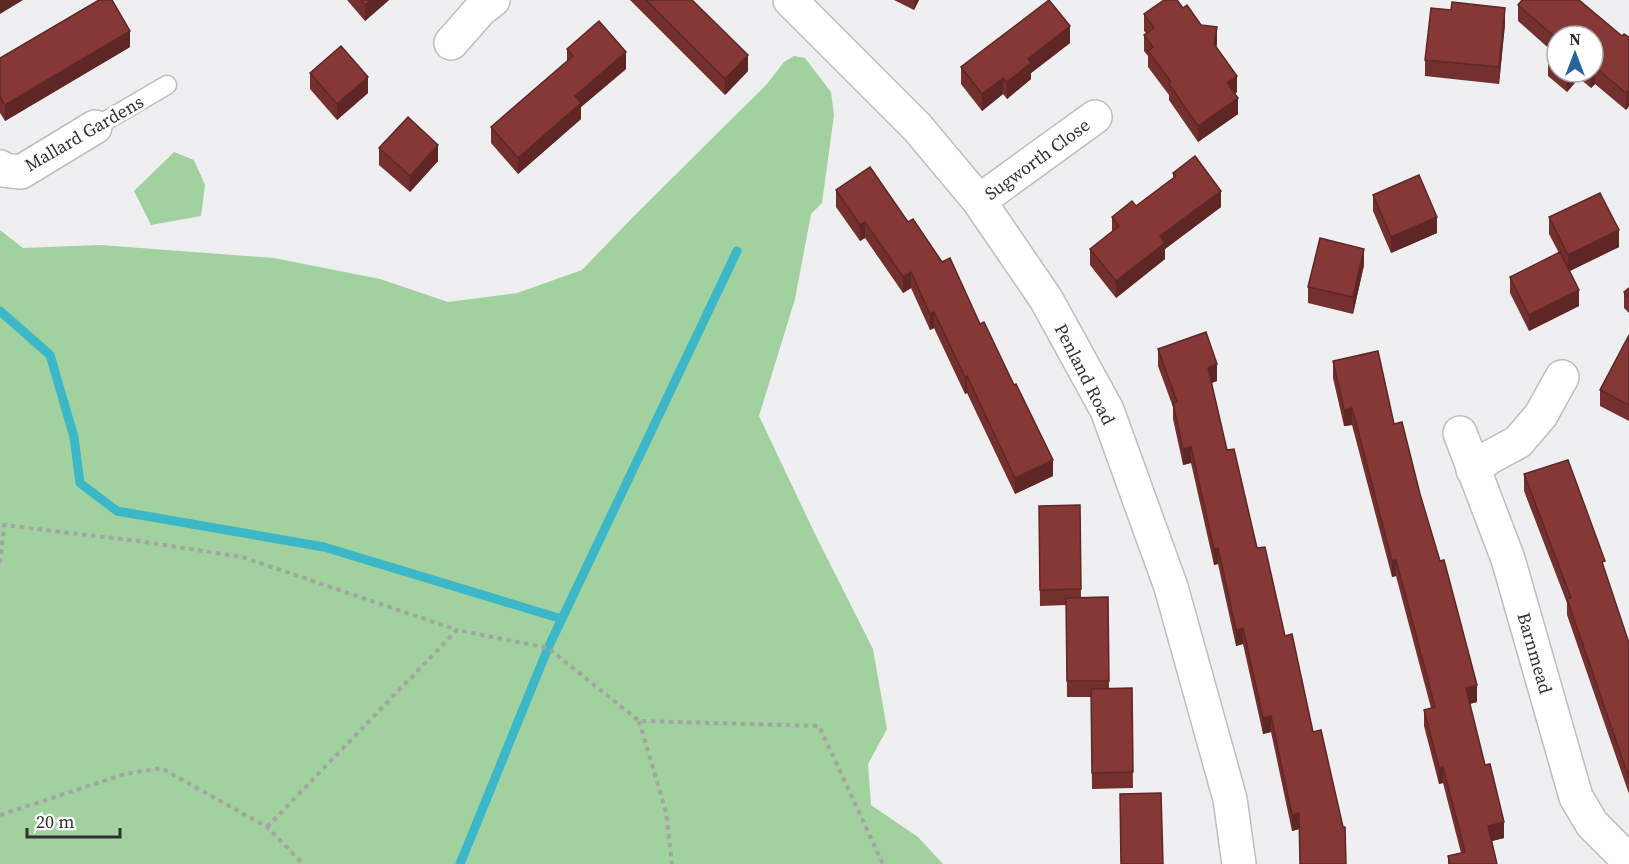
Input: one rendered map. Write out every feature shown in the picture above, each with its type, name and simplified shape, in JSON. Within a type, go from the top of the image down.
[{"type":"street","points":[[452,43],[480,10],[493,0]]},
{"type":"street","name":"Penland Road","points":[[790,0],[917,127],[979,201],[1046,299],[1107,410],[1171,587],[1230,799],[1239,864]]},
{"type":"street","name":"Sugworth Close","points":[[979,201],[1095,117]]},
{"type":"street","name":"Mallard Gardens","points":[[0,166],[3,170],[21,172],[95,127]]},
{"type":"street","points":[[1473,470],[1518,442],[1541,415],[1562,377]]},
{"type":"street","name":"Barnmead","points":[[1460,433],[1508,559],[1576,797],[1592,824],[1629,861]]},
{"type":"lane","name":"Mallard Gardens","points":[[95,127],[166,85]]},
{"type":"path","points":[[0,562],[4,525],[138,541],[242,557],[457,630],[548,648],[639,721],[666,812],[672,864]]},
{"type":"path","points":[[267,827],[457,630]]},
{"type":"path","points":[[639,721],[819,726],[883,864]]},
{"type":"path","points":[[0,815],[124,774],[161,768],[267,827],[303,864]]},
{"type":"green space","points":[[794,56],[805,58],[831,92],[834,115],[822,203],[811,214],[795,299],[759,416],[873,649],[887,729],[868,764],[871,805],[918,837],[943,864],[0,864],[0,230],[23,248],[100,245],[274,258],[380,279],[448,302],[517,293],[582,270],[767,84],[784,62]]},
{"type":"green space","points":[[174,152],[194,160],[205,185],[201,216],[151,225],[134,191]]},
{"type":"building","points":[[99,0],[112,0],[130,31],[5,105],[0,97],[0,58]]},
{"type":"building","points":[[361,0],[371,0],[365,5]]},
{"type":"building","points":[[646,0],[692,0],[748,55],[725,79]]},
{"type":"building","points":[[1049,0],[1070,26],[1028,59],[1031,63],[1007,82],[1003,78],[982,94],[961,67]]},
{"type":"building","points":[[1164,0],[1177,0],[1183,8],[1187,5],[1201,25],[1217,27],[1214,44],[1237,76],[1227,83],[1238,98],[1198,126],[1169,84],[1171,82],[1148,51],[1153,47],[1144,35],[1154,28],[1144,14]]},
{"type":"building","points":[[1522,0],[1579,0],[1622,36],[1624,34],[1629,37],[1629,90],[1626,93],[1605,75],[1605,24],[1545,24],[1545,29],[1518,5]]},
{"type":"building","points":[[1452,2],[1505,8],[1499,67],[1425,60],[1431,8],[1451,10]]},
{"type":"building","points":[[599,21],[626,52],[575,96],[581,103],[518,158],[491,127],[573,56],[567,49]]},
{"type":"building","points":[[341,46],[368,77],[337,104],[310,73]]},
{"type":"building","points":[[408,117],[438,145],[410,176],[379,148]]},
{"type":"building","points":[[1195,156],[1221,191],[1160,236],[1165,243],[1116,281],[1090,249],[1119,226],[1112,217],[1132,201],[1136,206],[1176,176],[1173,173]]},
{"type":"building","points":[[870,167],[908,222],[913,219],[942,262],[950,258],[980,324],[984,322],[1053,460],[1015,478],[967,376],[965,377],[934,312],[930,314],[911,272],[903,277],[865,222],[860,225],[836,190]]},
{"type":"building","points":[[1419,175],[1437,217],[1391,237],[1373,195]]},
{"type":"building","points":[[1600,193],[1619,230],[1568,255],[1549,217]]},
{"type":"building","points":[[1320,238],[1364,249],[1353,297],[1308,287]]},
{"type":"building","points":[[1560,252],[1579,290],[1529,315],[1510,277]]},
{"type":"building","points":[[1206,332],[1217,364],[1208,368],[1227,450],[1234,449],[1257,548],[1265,547],[1285,636],[1292,634],[1313,732],[1321,730],[1343,827],[1345,827],[1346,864],[1300,864],[1299,813],[1292,815],[1271,716],[1263,718],[1243,628],[1236,630],[1218,548],[1214,549],[1191,447],[1183,449],[1173,403],[1177,402],[1158,349]]},
{"type":"building","points":[[1629,335],[1629,405],[1600,390]]},
{"type":"building","points":[[1378,351],[1394,424],[1402,422],[1440,561],[1444,560],[1477,685],[1466,688],[1485,765],[1490,764],[1504,822],[1488,826],[1497,864],[1450,864],[1448,856],[1465,852],[1443,767],[1439,768],[1424,710],[1435,707],[1396,560],[1392,561],[1352,408],[1344,410],[1333,361]]},
{"type":"building","points":[[1568,460],[1605,561],[1602,562],[1629,643],[1629,778],[1567,599],[1571,598],[1524,474]]},
{"type":"building","points":[[1080,505],[1081,589],[1040,590],[1039,506]]},
{"type":"building","points":[[1108,597],[1109,681],[1067,681],[1066,598]]},
{"type":"building","points":[[1132,688],[1133,772],[1092,773],[1091,689]]},
{"type":"building","points":[[1161,793],[1163,864],[1121,864],[1120,794]]},
{"type":"waterway","points":[[460,864],[548,648],[737,251]]},
{"type":"waterway","points":[[0,311],[50,355],[74,437],[80,483],[117,511],[324,547],[562,619]]}]
